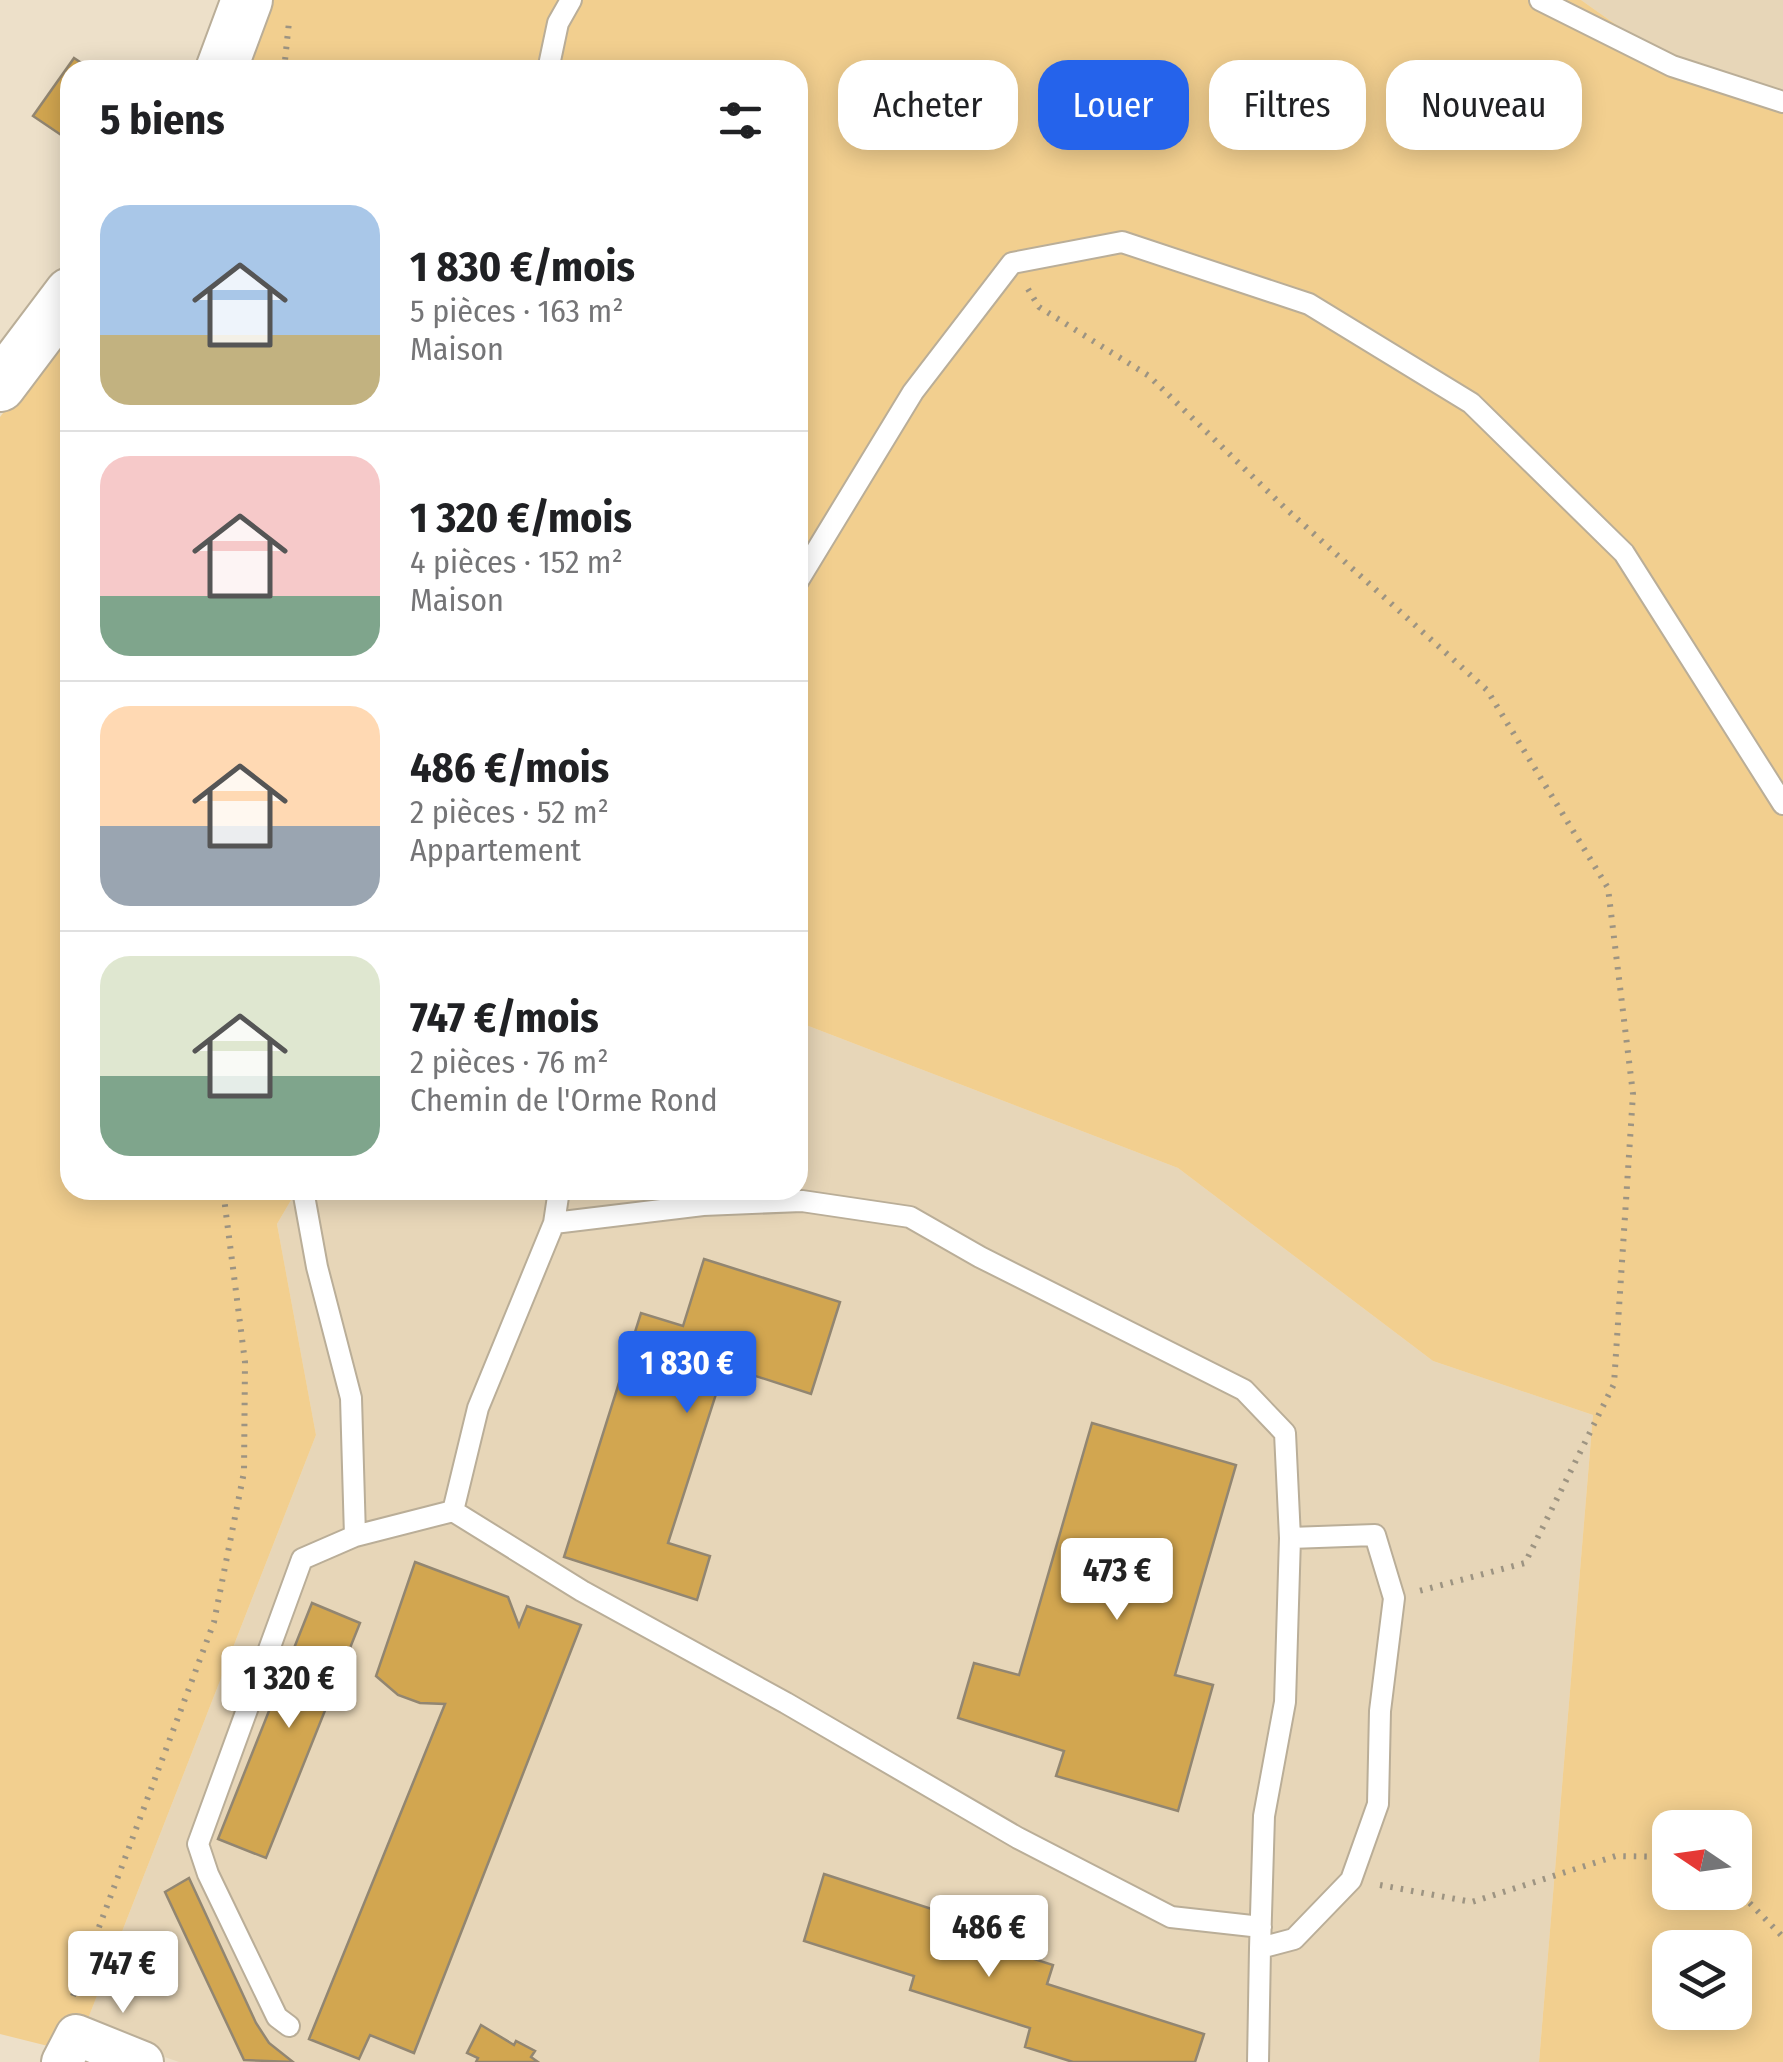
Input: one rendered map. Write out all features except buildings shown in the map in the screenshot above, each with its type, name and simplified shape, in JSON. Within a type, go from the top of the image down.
[{"type":"street","points":[[229,60],[268,9]]},
{"type":"street","points":[[0,386],[60,305]]},
{"type":"street","points":[[69,2049],[143,2062]]},
{"type":"lane","points":[[550,60],[558,23],[572,0]]},
{"type":"lane","points":[[1540,0],[1672,66],[1783,102]]},
{"type":"lane","points":[[808,565],[913,392],[1012,263],[1122,242],[1308,304],[1472,403],[1624,553],[1783,804]]},
{"type":"lane","points":[[305,1200],[316,1267],[351,1398],[355,1536]]},
{"type":"lane","points":[[453,1511],[478,1408],[554,1223],[557,1200]]},
{"type":"lane","points":[[554,1223],[703,1206],[802,1201],[910,1217],[980,1257],[1244,1390],[1284,1433],[1290,1538],[1285,1702],[1264,1816],[1258,2062]]},
{"type":"lane","points":[[289,2026],[277,2017],[208,1874],[198,1844],[302,1559],[355,1536],[453,1511],[582,1590],[1018,1838],[1171,1917],[1261,1938],[1294,1939],[1351,1880],[1378,1804],[1380,1711],[1394,1598],[1374,1535],[1290,1538]]},
{"type":"path","points":[[268,9],[281,60]]},
{"type":"path","points":[[1012,263],[1039,306],[1149,376],[1284,507],[1486,690],[1608,888],[1633,1094],[1614,1384],[1525,1563],[1394,1598]]},
{"type":"path","points":[[69,2049],[68,2010],[214,1622],[244,1472],[245,1362],[224,1200]]},
{"type":"path","points":[[1351,1880],[1472,1902],[1616,1856],[1652,1857]]},
{"type":"path","points":[[1752,1905],[1783,1937]]},
{"type":"shaded area","points":[[251,0],[1581,0],[1649,48],[1783,93],[1783,2062],[1539,2062],[1593,1415],[1433,1361],[1178,1168],[808,1026],[808,60],[233,60]]},
{"type":"shaded area","points":[[1581,0],[1783,0],[1783,93],[1649,48]]},
{"type":"shaded area","points":[[60,338],[60,1200],[291,1200],[277,1224],[316,1435],[84,2029],[100,2059],[0,2034],[0,417]]},
{"type":"shaded area","points":[[808,1026],[1178,1168],[1433,1361],[1593,1415],[1539,2062],[179,2062],[84,2029],[316,1435],[277,1224],[291,1200],[808,1200]]}]
